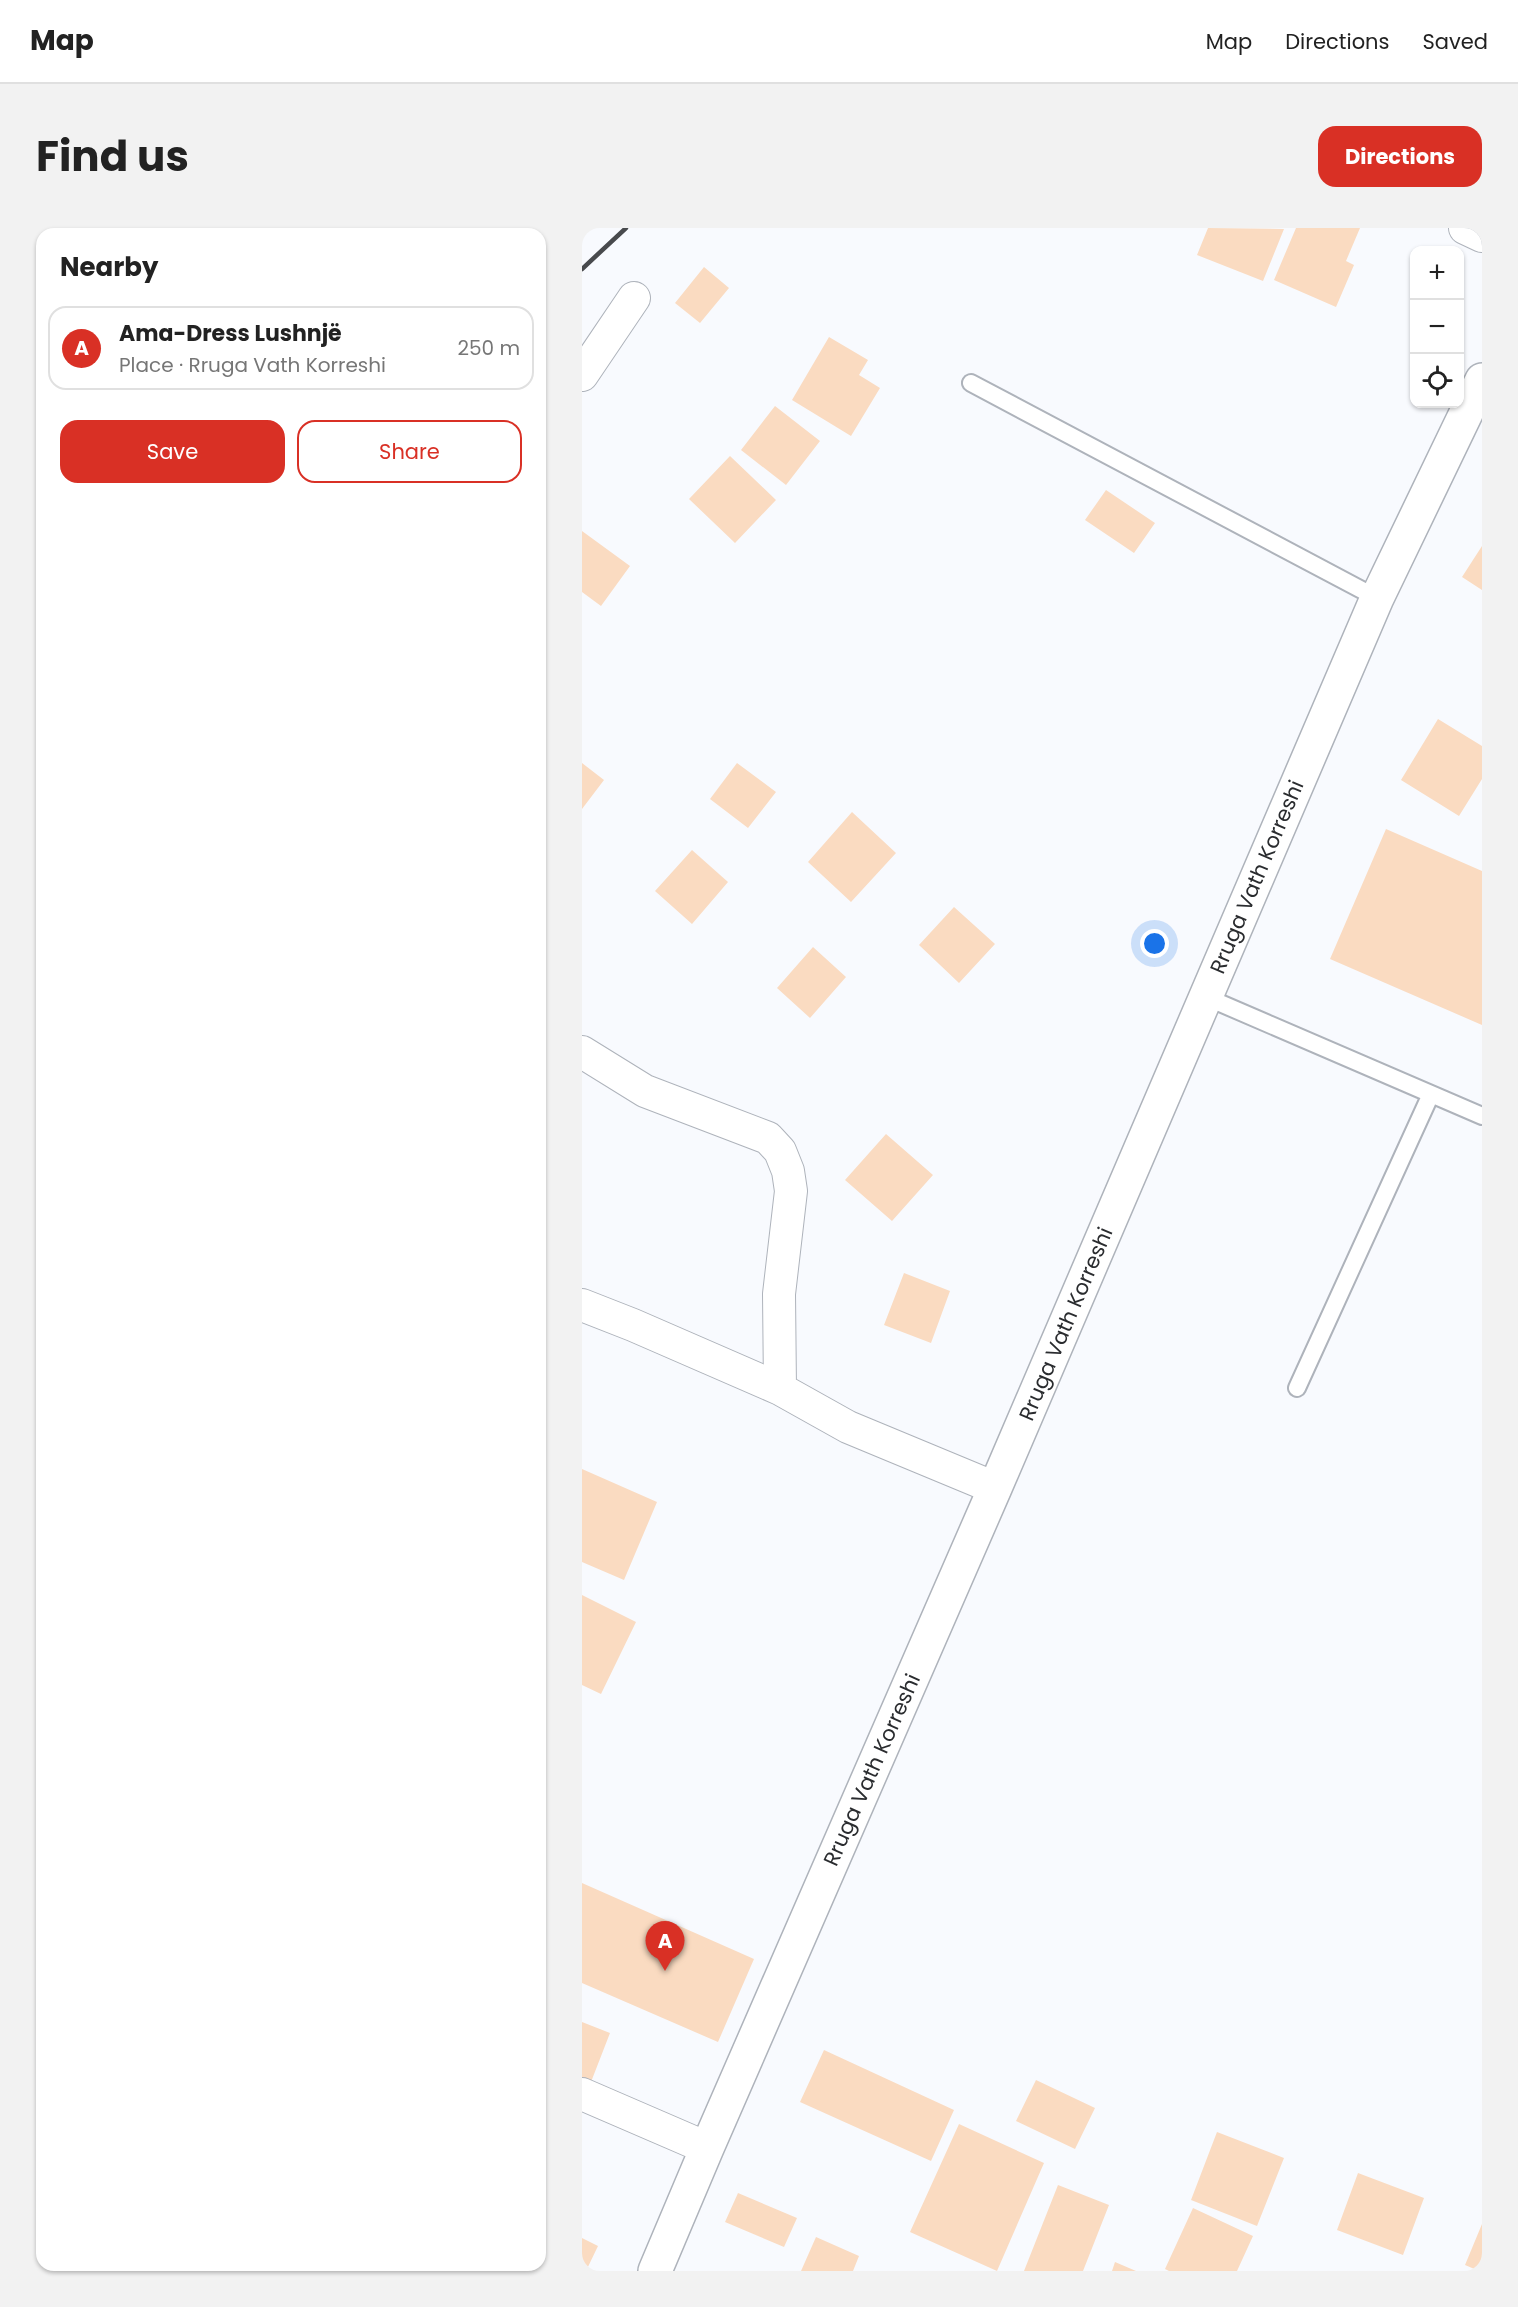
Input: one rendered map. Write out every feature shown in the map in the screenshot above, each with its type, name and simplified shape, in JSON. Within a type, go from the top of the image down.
[{"type":"main road","name":"Rruga Vath Korreshi","points":[[655,2271],[706,2148],[995,1488],[1377,598],[1482,380]]},
{"type":"street","points":[[1465,228],[1482,236]]},
{"type":"street","points":[[582,375],[634,298]]},
{"type":"street","points":[[582,1052],[645,1091],[768,1138],[780,1151],[788,1171],[791,1191],[779,1294],[780,1389]]},
{"type":"street","points":[[582,1305],[780,1389],[848,1427],[995,1488]]},
{"type":"street","points":[[582,2094],[706,2148]]},
{"type":"lane","points":[[971,383],[1377,598]]},
{"type":"lane","points":[[1206,997],[1482,1116]]},
{"type":"lane","points":[[1297,1388],[1431,1094]]},
{"type":"building","points":[[1208,228],[1284,229],[1263,281],[1197,255]]},
{"type":"building","points":[[1296,228],[1360,228],[1346,261],[1354,265],[1336,307],[1274,280]]},
{"type":"building","points":[[704,267],[729,288],[700,323],[675,303]]},
{"type":"building","points":[[829,337],[868,360],[859,375],[880,388],[851,436],[792,400]]},
{"type":"building","points":[[775,406],[820,441],[786,485],[741,450]]},
{"type":"building","points":[[730,456],[776,500],[735,543],[689,499]]},
{"type":"building","points":[[1106,490],[1155,523],[1134,553],[1085,520]]},
{"type":"building","points":[[582,531],[630,566],[601,606],[582,592]]},
{"type":"building","points":[[1482,546],[1482,590],[1462,577]]},
{"type":"building","points":[[1438,719],[1482,746],[1482,779],[1459,816],[1401,780]]},
{"type":"building","points":[[582,763],[604,780],[582,809]]},
{"type":"building","points":[[737,763],[776,792],[748,828],[710,799]]},
{"type":"building","points":[[852,812],[896,853],[851,902],[808,862]]},
{"type":"building","points":[[1386,829],[1482,871],[1482,1025],[1330,959]]},
{"type":"building","points":[[692,850],[728,882],[692,924],[655,891]]},
{"type":"building","points":[[954,907],[995,944],[959,983],[919,945]]},
{"type":"building","points":[[813,947],[846,977],[810,1018],[777,988]]},
{"type":"building","points":[[886,1134],[933,1175],[892,1221],[845,1180]]},
{"type":"building","points":[[904,1273],[950,1291],[931,1343],[884,1325]]},
{"type":"building","points":[[582,1469],[657,1502],[624,1580],[582,1562]]},
{"type":"building","points":[[582,1595],[636,1622],[601,1694],[582,1685]]},
{"type":"building","points":[[582,1883],[754,1959],[718,2042],[582,1983]]},
{"type":"building","points":[[582,2022],[610,2033],[591,2082],[582,2078]]},
{"type":"building","points":[[824,2050],[954,2110],[931,2161],[800,2102]]},
{"type":"building","points":[[1036,2080],[1095,2108],[1075,2149],[1016,2121]]},
{"type":"building","points":[[959,2124],[1044,2163],[997,2271],[910,2232]]},
{"type":"building","points":[[1217,2132],[1284,2158],[1257,2226],[1191,2200]]},
{"type":"building","points":[[1358,2173],[1424,2198],[1403,2255],[1337,2230]]},
{"type":"building","points":[[1058,2185],[1109,2205],[1083,2271],[1024,2271]]},
{"type":"building","points":[[738,2193],[797,2218],[784,2247],[725,2222]]},
{"type":"building","points":[[1193,2208],[1253,2236],[1237,2271],[1169,2271],[1165,2269]]},
{"type":"building","points":[[1482,2224],[1482,2271],[1479,2271],[1465,2265]]},
{"type":"building","points":[[816,2237],[859,2256],[853,2271],[801,2271]]},
{"type":"building","points":[[582,2238],[598,2246],[586,2271],[582,2271]]},
{"type":"building","points":[[1115,2262],[1136,2271],[1112,2271]]},
{"type":"railway","points":[[582,269],[626,228]]},
{"type":"place","name":"Ama-Dress Lushnjë","points":[[665,1971]]}]
